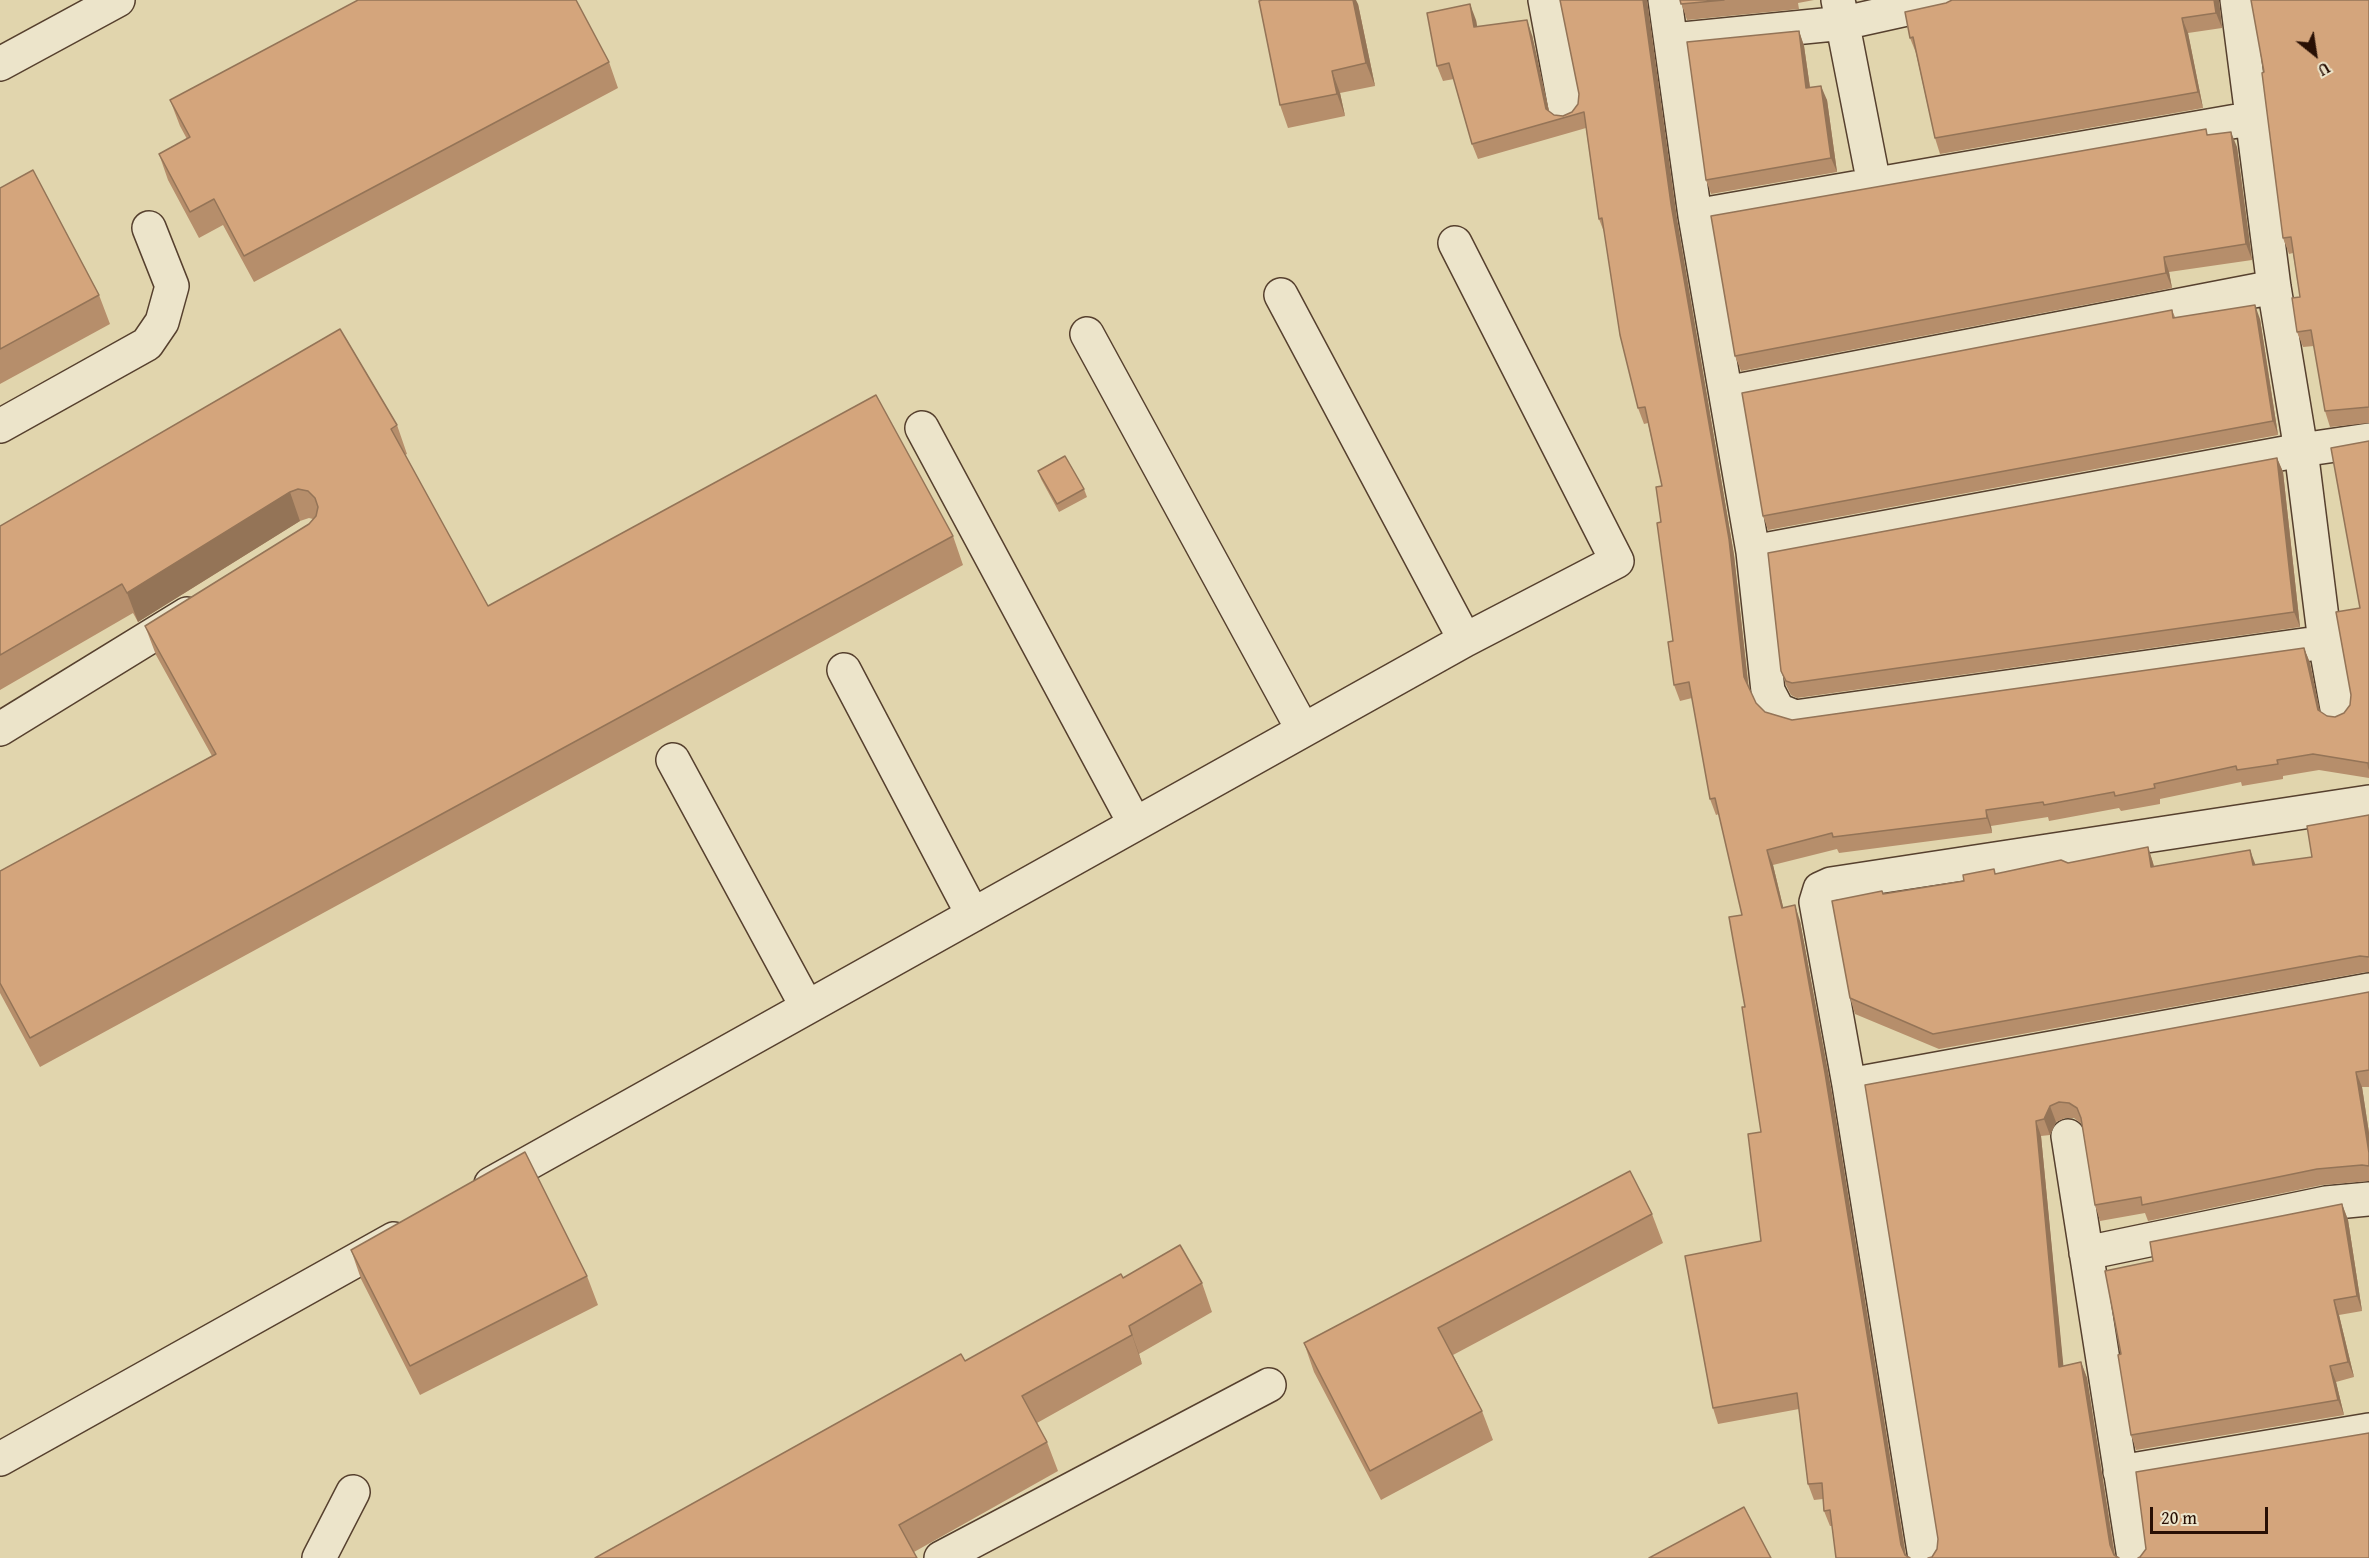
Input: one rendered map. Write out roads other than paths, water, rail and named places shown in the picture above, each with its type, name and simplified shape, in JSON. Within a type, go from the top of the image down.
[{"type":"street","points":[[0,64],[118,0]]},
{"type":"street","points":[[1545,0],[1566,113]]},
{"type":"street","points":[[1665,0],[1673,40],[1695,216],[1753,552],[1768,691],[1778,710],[1795,717],[2325,642]]},
{"type":"street","points":[[1673,40],[1841,11],[1948,0]]},
{"type":"street","points":[[2237,0],[2274,287],[2301,450],[2325,642],[2338,714]]},
{"type":"street","points":[[1841,11],[1874,184]]},
{"type":"street","points":[[1695,216],[2254,118]]},
{"type":"street","points":[[0,426],[147,344],[162,322],[172,286],[149,228]]},
{"type":"street","points":[[465,1199],[1465,640],[1617,561],[1455,243]]},
{"type":"street","points":[[1726,393],[2274,287]]},
{"type":"street","points":[[1281,295],[1465,640]]},
{"type":"street","points":[[1087,334],[1303,730]]},
{"type":"street","points":[[922,428],[1135,824]]},
{"type":"street","points":[[1753,552],[2301,450],[2369,440]]},
{"type":"street","points":[[0,729],[212,599]]},
{"type":"street","points":[[844,670],[973,915]]},
{"type":"street","points":[[674,760],[807,1007]]},
{"type":"street","points":[[1924,1558],[1849,1085],[1816,902],[1817,893],[1825,885],[2369,802]]},
{"type":"street","points":[[1849,1085],[2369,990]]},
{"type":"street","points":[[2068,1136],[2134,1558]]},
{"type":"street","points":[[2086,1253],[2326,1203],[2369,1199]]},
{"type":"street","points":[[0,1459],[423,1222]]},
{"type":"street","points":[[942,1558],[1269,1385]]},
{"type":"street","points":[[2120,1472],[2369,1430]]},
{"type":"street","points":[[319,1558],[352,1492]]}]
